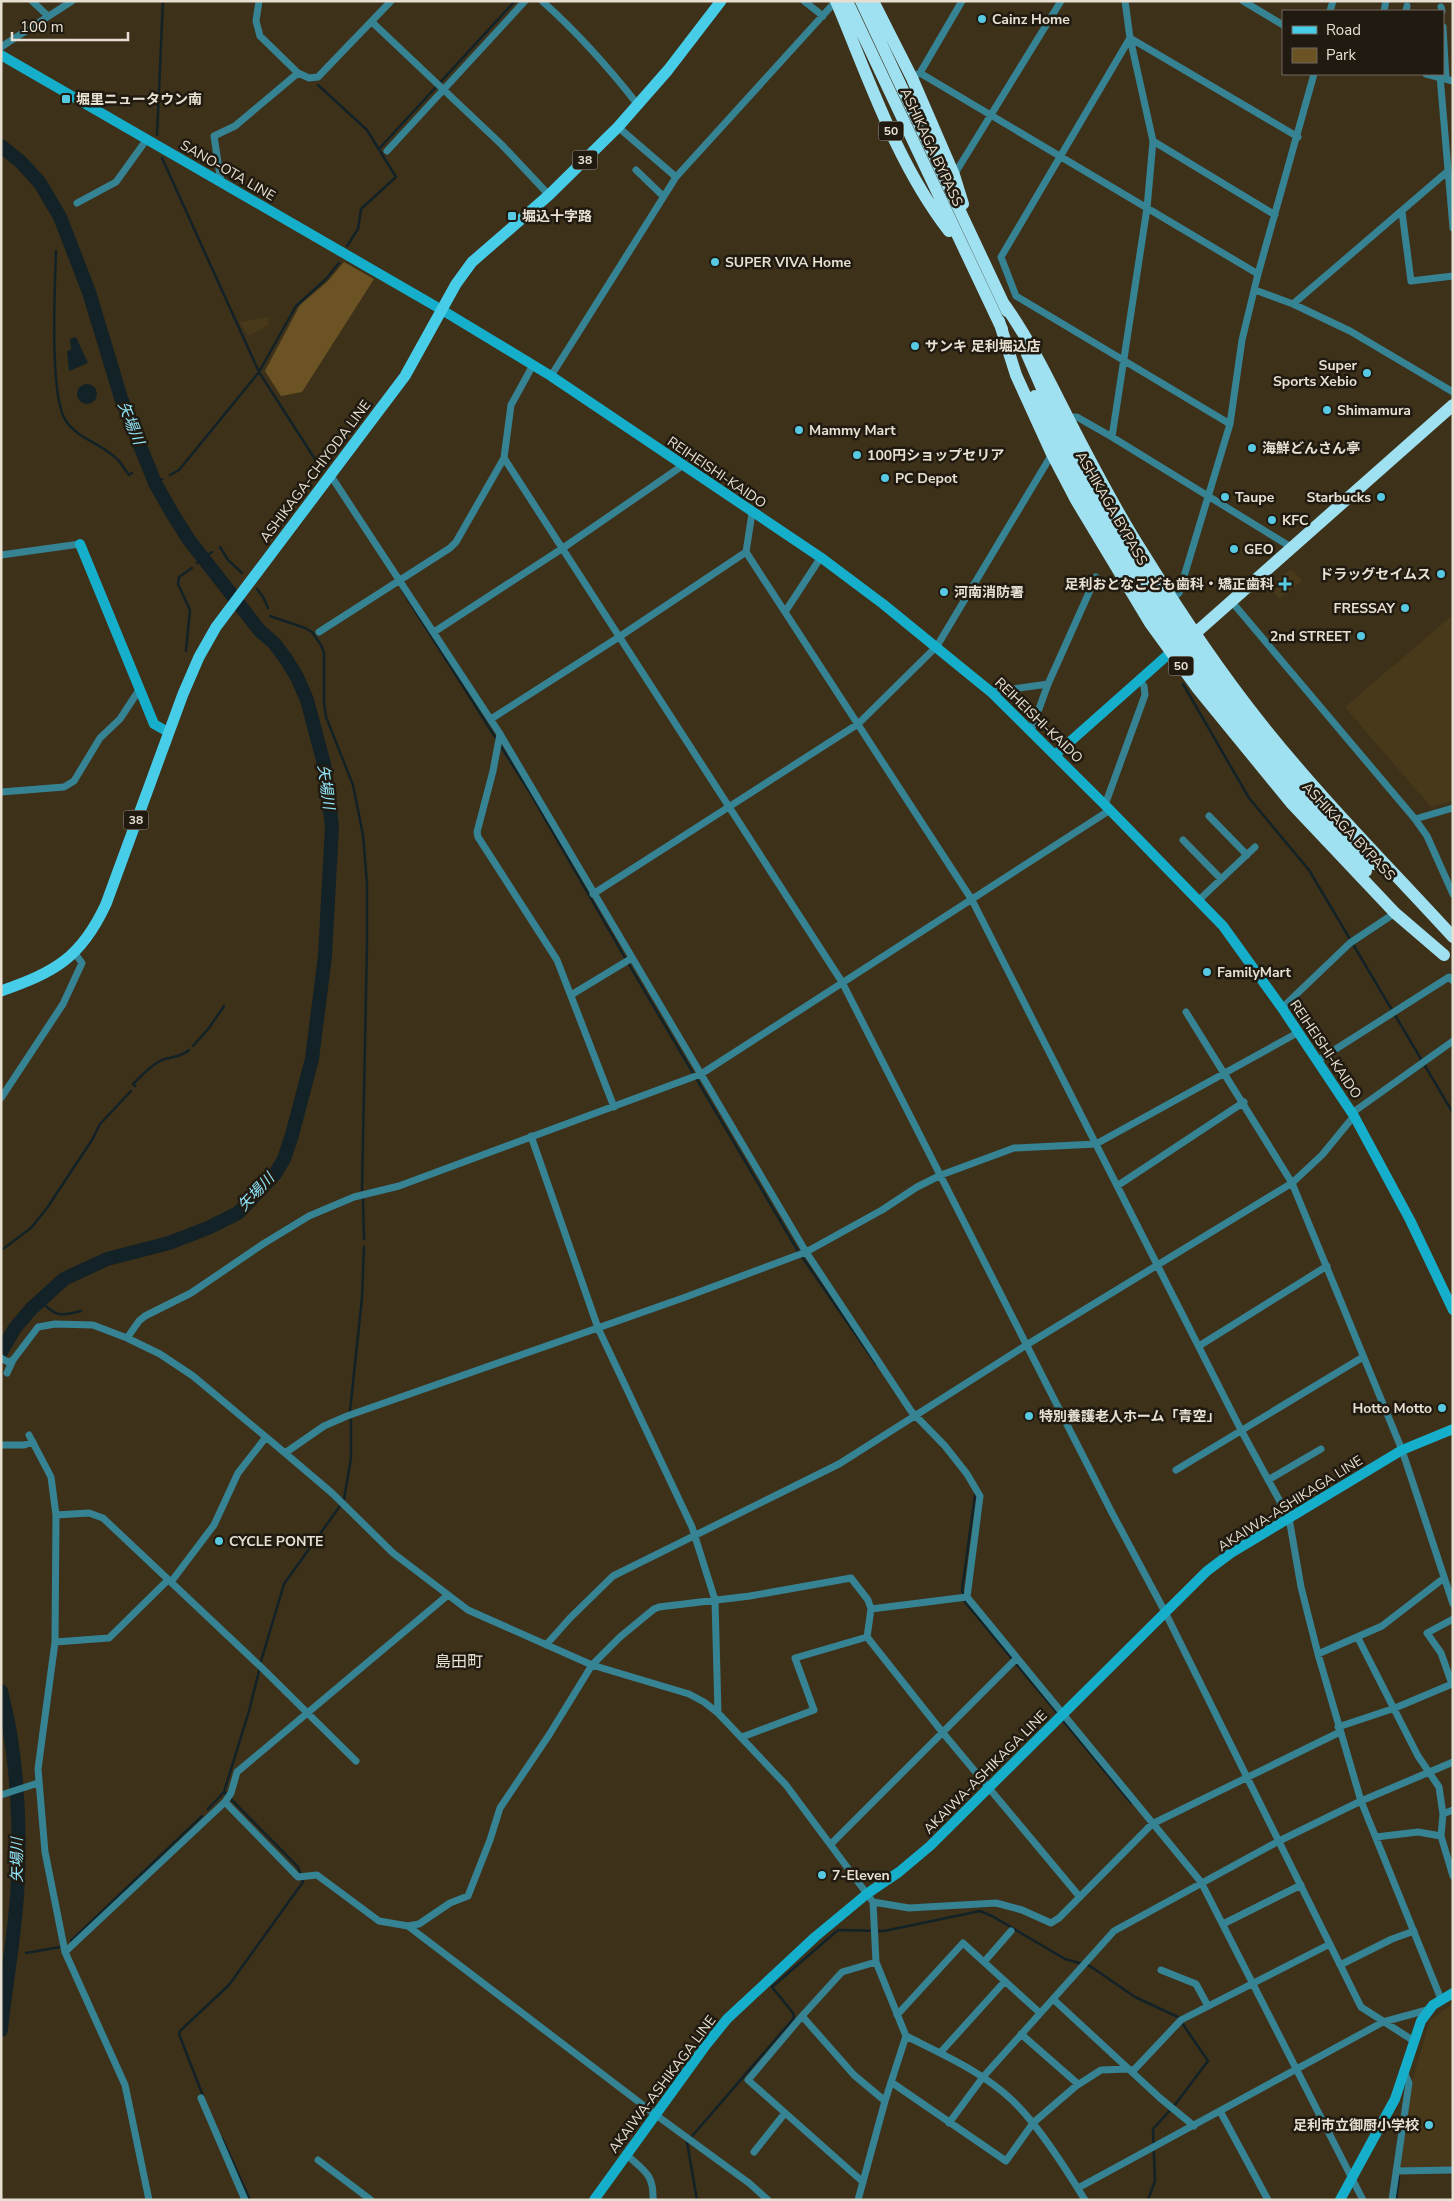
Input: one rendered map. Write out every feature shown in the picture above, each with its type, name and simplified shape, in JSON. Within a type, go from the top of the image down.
[{"type":"highway","name":"50","points":[[836,1],[886,120],[909,168],[934,212],[965,251]]},
{"type":"highway","name":"ASHIKAGA BYPASS","points":[[848,1],[945,194],[965,223],[1004,304],[1039,394]]},
{"type":"highway","name":"ASHIKAGA BYPASS","points":[[861,1],[945,194],[965,251],[998,322],[1139,566],[1183,631],[1278,758],[1370,867],[1450,955]]},
{"type":"highway","name":"50","points":[[873,1],[916,76],[963,201],[965,223]]},
{"type":"highway","name":"50","points":[[1004,304],[1020,327],[1105,490],[1172,598],[1253,714],[1301,772],[1453,937]]},
{"type":"highway","name":"50","points":[[998,322],[1016,375],[1052,454],[1096,534],[1171,652],[1241,743],[1292,804],[1395,913],[1450,955]]},
{"type":"highway","points":[[1171,652],[1197,634],[1291,547],[1453,405]]},
{"type":"main road","name":"ASHIKAGA-CHIYODA LINE","points":[[1,991],[46,974],[74,952],[92,931],[106,904],[168,732],[199,657],[228,610],[405,376],[456,284],[472,262],[548,194],[618,127],[668,70],[720,1]]},
{"type":"main road","name":"SANO-OTA LINE","points":[[1,54],[442,310]]},
{"type":"main road","name":"REIHEISHI-KAIDO","points":[[442,310],[551,376],[821,558],[936,646],[990,692],[1031,731],[1223,926],[1299,1032],[1353,1115],[1410,1220],[1453,1310]]},
{"type":"main road","points":[[80,544],[154,724],[168,732]]},
{"type":"main road","points":[[1055,755],[1171,652]]},
{"type":"main road","name":"AKAIWA-ASHIKAGA LINE","points":[[594,2200],[706,2045],[727,2020],[808,1943],[870,1897],[930,1846],[1207,1571],[1231,1553],[1402,1450],[1453,1429]]},
{"type":"main road","points":[[1340,2200],[1395,2099],[1405,2074],[1421,2021],[1427,2010],[1441,1999],[1453,1993]]},
{"type":"street","points":[[32,1],[48,16]]},
{"type":"street","points":[[1,47],[72,1]]},
{"type":"street","points":[[259,1],[256,21],[260,36],[298,74],[309,78],[318,77],[391,1]]},
{"type":"street","points":[[387,150],[525,1]]},
{"type":"street","points":[[542,1],[576,33],[616,77],[638,105]]},
{"type":"street","points":[[804,1],[823,16]]},
{"type":"street","points":[[551,376],[676,177],[836,1]]},
{"type":"street","points":[[962,1],[916,76],[991,115],[1258,274]]},
{"type":"street","points":[[954,175],[1061,1]]},
{"type":"street","points":[[1112,437],[1125,363],[1147,208],[1153,140],[1130,38],[1125,1]]},
{"type":"street","points":[[1243,1],[1282,24]]},
{"type":"street","points":[[372,22],[502,146],[548,194]]},
{"type":"street","points":[[1130,38],[1298,137]]},
{"type":"street","points":[[1130,38],[1001,256],[1016,296],[1125,363],[1230,424]]},
{"type":"street","points":[[1444,44],[1448,172],[1453,228]]},
{"type":"street","points":[[222,182],[214,136],[235,126],[298,74]]},
{"type":"street","points":[[1172,598],[1179,593],[1210,496],[1230,424],[1242,340],[1258,274],[1298,137],[1314,75]]},
{"type":"street","points":[[1431,75],[1446,78]]},
{"type":"street","points":[[618,127],[676,177]]},
{"type":"street","points":[[77,203],[116,182],[147,139]]},
{"type":"street","points":[[1153,140],[1275,215]]},
{"type":"street","points":[[636,170],[664,196]]},
{"type":"street","points":[[1293,304],[1448,172]]},
{"type":"street","points":[[1402,212],[1411,280],[1453,276]]},
{"type":"street","points":[[1255,290],[1293,304],[1350,331],[1453,392]]},
{"type":"street","points":[[318,632],[398,579],[441,554],[456,542],[504,458],[511,405],[533,365]]},
{"type":"street","points":[[1068,417],[1077,417],[1112,437],[1291,547]]},
{"type":"street","points":[[593,894],[858,724],[936,646],[1052,454]]},
{"type":"street","points":[[504,458],[842,982],[1028,1344],[1111,1511],[1165,1612],[1361,2007],[1414,2041]]},
{"type":"street","points":[[434,632],[563,548],[682,466]]},
{"type":"street","points":[[331,476],[491,719],[806,1252],[914,1415],[968,1474],[980,1496],[967,1597],[1201,1882],[1363,2200]]},
{"type":"street","points":[[752,513],[746,552],[972,900],[1241,1430],[1289,1518],[1301,1587],[1318,1654],[1361,1801],[1441,1999]]},
{"type":"street","points":[[1,555],[80,544]]},
{"type":"street","points":[[491,719],[619,637],[746,552]]},
{"type":"street","points":[[784,612],[821,558]]},
{"type":"street","points":[[1031,731],[1048,684],[1096,577]]},
{"type":"street","points":[[1232,602],[1415,819],[1427,836],[1453,894]]},
{"type":"street","points":[[127,1338],[145,1316],[190,1293],[309,1216],[354,1197],[399,1186],[701,1074],[972,900],[1108,808],[1144,695],[1144,686],[1140,679]]},
{"type":"street","points":[[990,692],[1048,684]]},
{"type":"street","points":[[1,792],[64,787],[74,781],[100,738],[120,719],[139,690]]},
{"type":"street","points":[[500,734],[493,771],[477,832],[478,837],[546,940],[557,960],[614,1107]]},
{"type":"street","points":[[1415,819],[1453,808]]},
{"type":"street","points":[[1209,816],[1247,856]]},
{"type":"street","points":[[1184,840],[1221,879]]},
{"type":"street","points":[[1199,900],[1255,847]]},
{"type":"street","points":[[1282,1008],[1350,943],[1395,913]]},
{"type":"street","points":[[1,1098],[63,1004],[82,963],[74,952]]},
{"type":"street","points":[[571,995],[632,958]]},
{"type":"street","points":[[1317,1061],[1449,976],[1453,981]]},
{"type":"street","points":[[1186,1012],[1244,1102],[1292,1184],[1402,1450],[1444,1578],[1450,1590],[1453,1604]]},
{"type":"street","points":[[286,1453],[324,1426],[347,1416],[598,1328],[806,1252],[882,1210],[916,1187],[941,1175],[1014,1148],[1096,1144],[1226,1074],[1299,1032]]},
{"type":"street","points":[[546,1645],[570,1618],[613,1576],[839,1464],[1028,1344],[1292,1184],[1322,1154],[1353,1115],[1453,1041]]},
{"type":"street","points":[[1117,1186],[1244,1102]]},
{"type":"street","points":[[531,1136],[598,1328],[692,1527],[715,1600],[718,1712]]},
{"type":"street","points":[[1199,1346],[1327,1266]]},
{"type":"street","points":[[6,1372],[7,1360],[41,1325],[68,1323],[93,1325],[127,1338],[160,1354],[193,1376],[319,1481],[393,1552],[468,1610],[592,1665],[689,1694],[718,1712],[786,1785],[870,1897],[876,1962],[906,2036],[885,2101],[860,2199]]},
{"type":"street","points":[[1176,1470],[1363,1357]]},
{"type":"street","points":[[29,1434],[51,1477],[56,1515],[55,1642],[39,1756],[38,1783],[45,1852],[65,1952],[125,2085],[149,2200]]},
{"type":"street","points":[[55,1642],[109,1638],[170,1581],[214,1525],[238,1473],[266,1437]]},
{"type":"street","points":[[2,1445],[24,1445],[33,1442]]},
{"type":"street","points":[[1268,1480],[1321,1448]]},
{"type":"street","points":[[56,1515],[89,1513],[98,1515],[170,1581],[356,1761]]},
{"type":"street","points":[[225,1802],[298,1877],[317,1875],[379,1921],[408,1926],[420,1924],[450,1903],[468,1896],[490,1840],[500,1808],[549,1735],[592,1665],[620,1637],[654,1609],[851,1578],[868,1600],[871,1609],[867,1637],[943,1733],[1079,1896]]},
{"type":"street","points":[[1318,1654],[1358,1638],[1398,1615],[1444,1578]]},
{"type":"street","points":[[65,1952],[225,1802],[231,1793],[237,1772],[448,1595]]},
{"type":"street","points":[[871,1609],[967,1597]]},
{"type":"street","points":[[870,1897],[909,1908],[996,1902],[1022,1910],[1052,1923],[1152,1824],[1339,1729],[1452,1684],[1441,1653],[1427,1633],[1453,1619]]},
{"type":"street","points":[[742,1737],[814,1710],[795,1658],[867,1637]]},
{"type":"street","points":[[1358,1638],[1428,1773],[1439,1787],[1443,1814],[1441,1836],[1453,1876]]},
{"type":"street","points":[[831,1844],[1017,1658]]},
{"type":"street","points":[[949,2123],[983,2077],[1114,1931],[1278,1841],[1361,1801],[1453,1762]]},
{"type":"street","points":[[5,1794],[38,1783]]},
{"type":"street","points":[[1443,1814],[1453,1810]]},
{"type":"street","points":[[1376,1837],[1418,1832],[1441,1836]]},
{"type":"street","points":[[1223,1924],[1301,1885]]},
{"type":"street","points":[[408,1926],[656,2115],[749,2182],[768,2200]]},
{"type":"street","points":[[984,1962],[1011,1931]]},
{"type":"street","points":[[1340,1965],[1392,1939],[1414,1931]]},
{"type":"street","points":[[897,2014],[963,1942],[1040,2013]]},
{"type":"street","points":[[891,2082],[1006,2161],[1033,2123],[1078,2084],[1101,2070],[1130,2070],[1181,2020],[1330,1944]]},
{"type":"street","points":[[863,2182],[748,2080],[842,1972],[876,1962]]},
{"type":"street","points":[[1161,1970],[1196,1984],[1208,2006]]},
{"type":"street","points":[[940,2053],[1005,1981]]},
{"type":"street","points":[[1053,1999],[1194,2126]]},
{"type":"street","points":[[1078,2188],[1383,2022],[1427,2010]]},
{"type":"street","points":[[802,2016],[854,2075],[885,2101]]},
{"type":"street","points":[[1021,2034],[1078,2084]]},
{"type":"street","points":[[906,2036],[983,2077],[1013,2100],[1033,2123],[1085,2200]]},
{"type":"street","points":[[1392,2200],[1409,2083],[1405,2074]]},
{"type":"street","points":[[201,2098],[245,2200]]},
{"type":"street","points":[[1220,2111],[1268,2200]]},
{"type":"street","points":[[754,2152],[785,2113]]},
{"type":"street","points":[[626,2155],[650,2177],[654,2184],[653,2200]]},
{"type":"street","points":[[318,2160],[372,2200]]},
{"type":"street","points":[[1396,2171],[1453,2170]]},
{"type":"shaded area","points":[[268,317],[269,325],[248,336],[240,322]]},
{"type":"shaded area","points":[[76,337],[88,363],[69,371],[67,351],[71,350],[70,339]]},
{"type":"shaded area","points":[[87,384],[94,387],[97,394],[94,401],[87,404],[80,401],[77,394],[80,387]]},
{"type":"shaded area","name":"足利おとなこども歯科・矯正歯科","points":[[1291,569],[1302,581],[1279,599],[1269,587]]},
{"type":"shaded area","points":[[1453,615],[1453,801],[1431,807],[1345,707]]},
{"type":"shaded area","name":"足利市立御厨小学校","points":[[1453,2004],[1453,2167],[1400,2168],[1412,2082],[1430,2020]]},
{"type":"green space","points":[[344,262],[374,279],[302,392],[281,396],[265,371],[300,305],[328,281]]},
{"type":"waterway","points":[[157,135],[163,1]]},
{"type":"waterway","points":[[379,149],[515,1]]},
{"type":"waterway","points":[[318,85],[367,130],[396,177],[361,209],[358,229],[347,246]]},
{"type":"waterway","name":"矢場川","points":[[1,146],[21,162],[40,183],[60,217],[89,292],[121,398],[155,483],[189,540],[260,631],[274,643],[297,677],[307,700],[324,764],[332,826],[325,956],[312,1059],[292,1135],[284,1159],[275,1174],[238,1213],[208,1228],[169,1243],[107,1259],[64,1279],[31,1309],[15,1328],[1,1352]]},
{"type":"waterway","points":[[162,158],[259,372],[322,470]]},
{"type":"waterway","points":[[56,251],[54,339],[57,389],[61,408],[66,421],[71,427],[112,454],[129,475],[132,473]]},
{"type":"waterway","points":[[170,475],[179,470],[259,372],[296,306],[326,279],[339,263]]},
{"type":"waterway","name":"矢場川","points":[[143,469],[149,466]]},
{"type":"waterway","name":"矢場川","points":[[155,483],[162,479]]},
{"type":"waterway","points":[[220,547],[228,560],[242,573]]},
{"type":"waterway","name":"矢場川","points":[[197,563],[212,552]]},
{"type":"waterway","points":[[186,651],[190,610],[178,584],[179,577],[192,568]]},
{"type":"waterway","points":[[257,589],[268,608]]},
{"type":"waterway","points":[[402,590],[497,740]]},
{"type":"waterway","points":[[270,616],[305,628],[312,632],[321,645],[324,653],[324,702],[326,717],[353,785],[363,835],[367,884],[367,943],[362,1190]]},
{"type":"waterway","points":[[1183,684],[1249,798],[1309,870],[1453,1113]]},
{"type":"waterway","points":[[500,745],[529,791],[798,1251],[876,1364]]},
{"type":"waterway","points":[[193,1046],[209,1028],[224,1006]]},
{"type":"waterway","points":[[135,1086],[133,1084],[156,1063],[189,1050]]},
{"type":"waterway","points":[[3,1249],[31,1228],[47,1208],[92,1140],[100,1124],[131,1091]]},
{"type":"waterway","points":[[363,1199],[364,1239]]},
{"type":"waterway","points":[[350,1411],[362,1298],[364,1247]]},
{"type":"waterway","points":[[39,1300],[58,1314],[81,1311]]},
{"type":"waterway","points":[[344,1499],[351,1458],[351,1420]]},
{"type":"waterway","points":[[975,1495],[962,1590],[965,1602],[1058,1714]]},
{"type":"waterway","points":[[261,1661],[284,1584],[340,1506]]},
{"type":"waterway","points":[[208,1809],[224,1792],[249,1711],[259,1671]]},
{"type":"waterway","name":"矢場川","points":[[1,1691],[11,1736],[18,1806],[16,1914],[1,2030]]},
{"type":"waterway","points":[[1061,1718],[1131,1803]]},
{"type":"waterway","points":[[203,2096],[179,2034],[180,2031],[229,1985],[303,1882],[298,1867],[224,1792]]},
{"type":"waterway","points":[[71,1941],[202,1816]]},
{"type":"waterway","points":[[697,2200],[687,2142],[794,2018],[793,2013],[772,1987],[838,1930],[884,1931],[980,1911],[992,1916],[1065,1959],[1090,1966],[1135,1997],[1178,2017],[1208,2061],[1174,2106],[1153,2129],[1155,2181],[1148,2200]]},
{"type":"waterway","points":[[26,1953],[60,1947]]},
{"type":"waterway","points":[[222,2138],[250,2200]]},
{"type":"waterway","points":[[1396,2200],[1399,2177]]},
{"type":"place","name":"Cainz Home","points":[[982,19]]},
{"type":"place","name":"堀里ニュータウン南","points":[[66,99]]},
{"type":"place","name":"堀込十字路","points":[[512,216]]},
{"type":"place","name":"SUPER VIVA Home","points":[[715,262]]},
{"type":"place","name":"サンキ 足利堀込店","points":[[915,346]]},
{"type":"place","name":"Super Sports Xebio","points":[[1367,373]]},
{"type":"place","name":"Shimamura","points":[[1327,410]]},
{"type":"place","name":"Mammy Mart","points":[[799,430]]},
{"type":"place","name":"海鮮どんさん亭","points":[[1252,448]]},
{"type":"place","name":"100円ショップセリア","points":[[857,455]]},
{"type":"place","name":"PC Depot","points":[[885,478]]},
{"type":"place","name":"Taupe","points":[[1225,497]]},
{"type":"place","name":"Starbucks","points":[[1381,497]]},
{"type":"place","name":"KFC","points":[[1272,520]]},
{"type":"place","name":"GEO","points":[[1234,549]]},
{"type":"place","name":"ドラッグセイムス","points":[[1441,574]]},
{"type":"place","name":"足利おとなこども歯科・矯正歯科","points":[[1285,584]]},
{"type":"place","name":"河南消防署","points":[[944,592]]},
{"type":"place","name":"FRESSAY","points":[[1405,608]]},
{"type":"place","name":"2nd STREET","points":[[1361,636]]},
{"type":"place","name":"FamilyMart","points":[[1207,972]]},
{"type":"place","name":"Hotto Motto","points":[[1442,1408]]},
{"type":"place","name":"特別養護老人ホーム「青空」","points":[[1029,1416]]},
{"type":"place","name":"CYCLE PONTE","points":[[219,1541]]},
{"type":"place","name":"7-Eleven","points":[[822,1875]]},
{"type":"place","name":"足利市立御厨小学校","points":[[1429,2125]]},
{"type":"district","name":"島田町","points":[[459,1661]]}]
